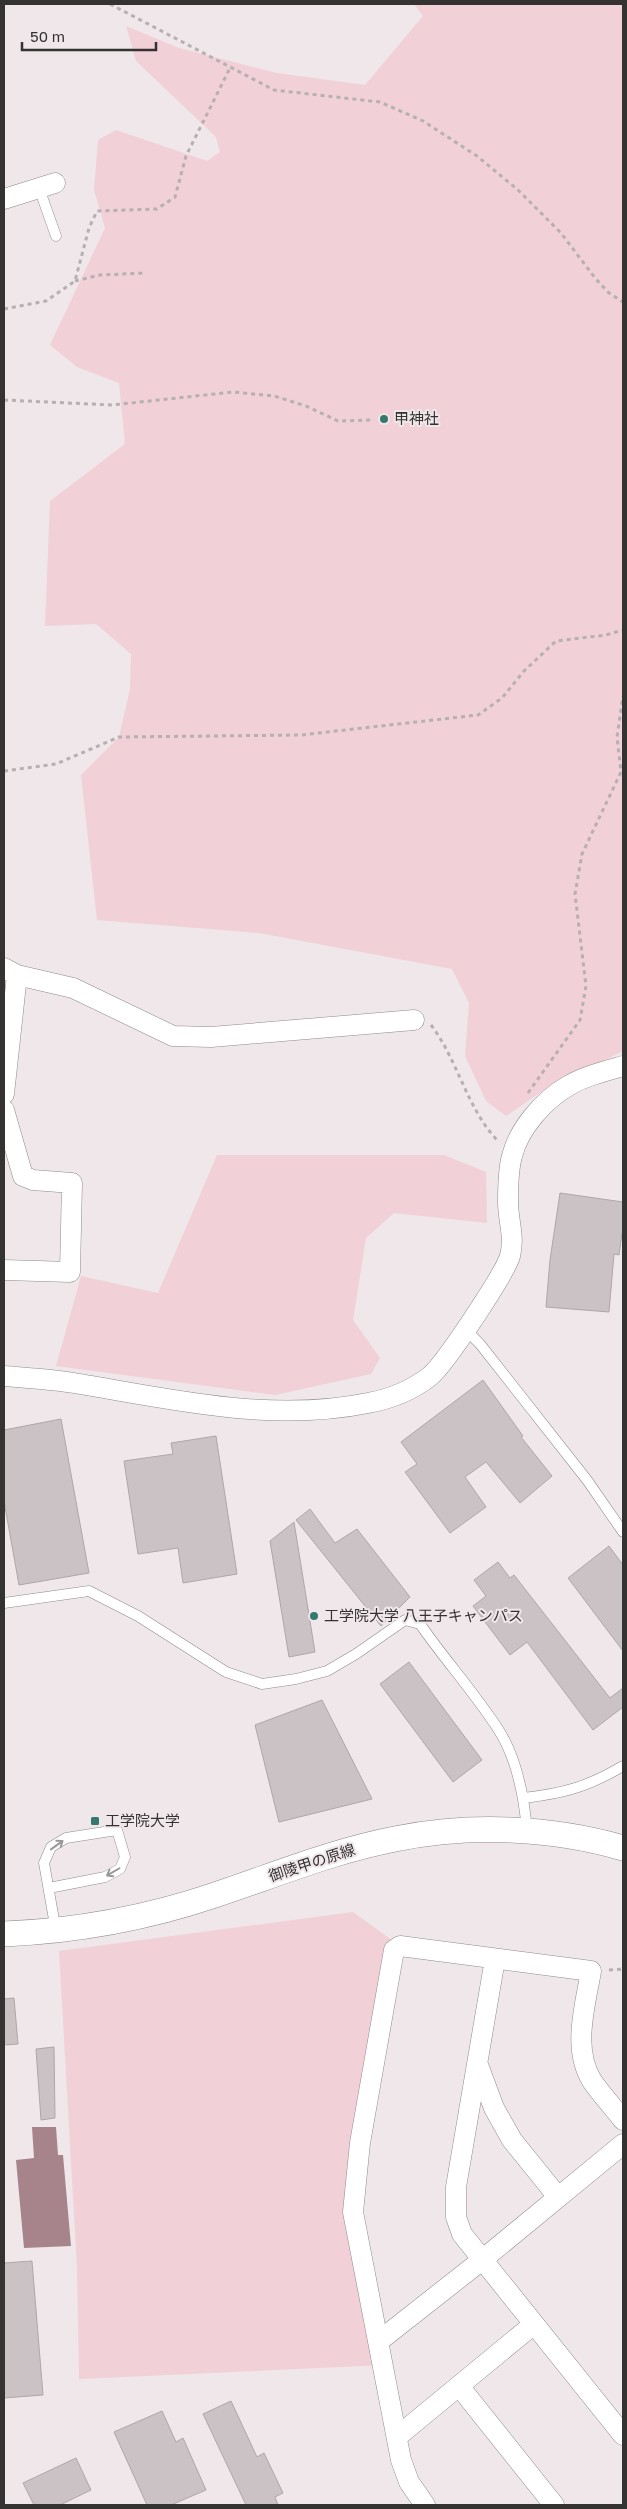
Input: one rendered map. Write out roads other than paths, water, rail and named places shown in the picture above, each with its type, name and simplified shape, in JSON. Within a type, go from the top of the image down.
[{"type":"street","points":[[4,199],[47,186]]},
{"type":"street","points":[[4,1094],[10,972],[73,988],[173,1036],[211,1037],[414,1020]]},
{"type":"street","points":[[4,1376],[73,1383],[200,1406],[277,1410],[337,1407],[369,1403],[403,1393],[431,1376],[465,1329],[499,1277],[510,1256],[512,1235],[508,1204],[512,1155],[535,1114],[552,1097],[588,1076],[623,1066]]},
{"type":"street","points":[[4,1110],[23,1176],[33,1180],[72,1183],[70,1272],[4,1270]]},
{"type":"street","name":"御陵甲の原線","points":[[4,1934],[56,1931],[167,1910],[333,1854],[396,1838],[452,1832],[527,1831],[598,1841],[623,1848]]},
{"type":"street","points":[[425,2505],[409,2482],[401,2460],[398,2436],[352,2212],[360,2143],[394,1950],[400,1946],[591,1972],[580,2035],[582,2049],[592,2080],[623,2120]]},
{"type":"street","points":[[495,1959],[454,2200],[456,2217],[462,2234],[623,2435]]},
{"type":"street","points":[[478,2063],[494,2108],[512,2140],[558,2197]]},
{"type":"street","points":[[379,2341],[482,2260],[623,2144]]},
{"type":"street","points":[[398,2436],[534,2324]]},
{"type":"street","points":[[459,2386],[554,2505]]},
{"type":"lane","points":[[47,186],[56,236]]},
{"type":"lane","points":[[465,1329],[480,1344],[587,1480],[623,1532]]},
{"type":"lane","points":[[4,1604],[89,1591],[138,1616],[226,1672],[262,1684],[296,1679],[326,1671],[356,1654],[405,1620],[420,1624],[499,1730],[513,1761],[524,1798],[527,1831]]},
{"type":"lane","points":[[524,1798],[554,1794],[594,1783],[623,1766]]},
{"type":"lane","points":[[49,1888],[105,1877],[120,1869],[125,1857],[117,1830],[66,1838],[51,1847],[44,1863],[56,1931]]},
{"type":"place","name":"甲神社","points":[[384,419]]},
{"type":"place","name":"工学院大学 八王子キャンパス","points":[[314,1616]]},
{"type":"place","name":"工学院大学","points":[[95,1821]]}]
